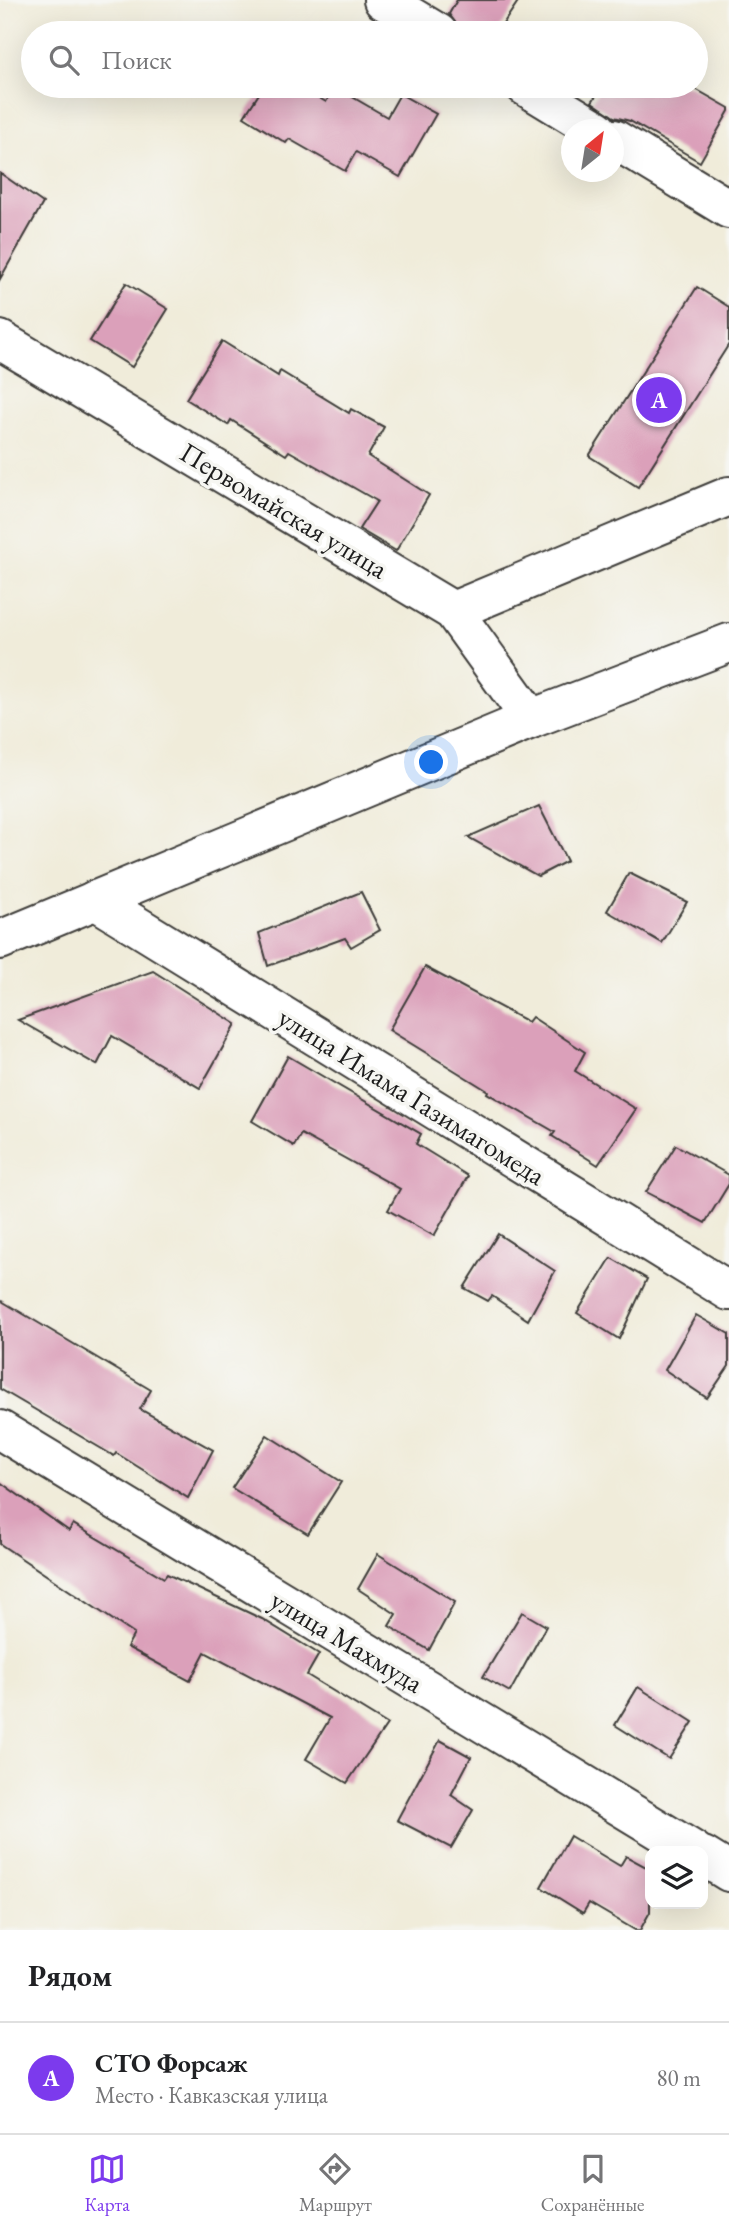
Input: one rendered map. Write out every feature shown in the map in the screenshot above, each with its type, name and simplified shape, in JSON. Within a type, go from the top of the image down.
[{"type":"street","points":[[383,0],[418,21]]},
{"type":"street","points":[[545,98],[579,119]]},
{"type":"street","points":[[624,145],[729,209]]},
{"type":"street","name":"Первомайская улица","points":[[0,341],[453,611],[531,719]]},
{"type":"street","points":[[453,611],[729,496]]},
{"type":"street","points":[[2,935],[95,900],[531,719],[720,656]]},
{"type":"street","name":"улица Имама Газимагомеда","points":[[95,900],[729,1291]]},
{"type":"street","name":"улица Махмуда","points":[[0,1430],[686,1846]]},
{"type":"street","points":[[708,1859],[729,1872]]},
{"type":"building","points":[[457,0],[519,0],[505,21],[454,21],[449,14]]},
{"type":"building","points":[[708,96],[729,108],[700,162],[630,121],[614,117],[592,102],[594,98]]},
{"type":"building","points":[[256,98],[319,98],[326,102],[328,98],[354,98],[387,117],[398,98],[407,98],[436,114],[400,177],[356,152],[345,171],[289,139],[286,143],[244,117]]},
{"type":"building","points":[[0,173],[43,203],[0,279]]},
{"type":"building","points":[[126,283],[168,309],[132,367],[90,341]]},
{"type":"building","points":[[697,287],[729,307],[729,344],[638,487],[589,456]]},
{"type":"building","points":[[222,341],[278,376],[280,371],[349,413],[351,409],[384,427],[368,456],[429,495],[396,551],[359,529],[377,501],[289,451],[286,455],[231,420],[228,425],[186,399]]},
{"type":"building","points":[[539,806],[567,861],[538,876],[468,837]]},
{"type":"building","points":[[629,873],[687,902],[662,943],[607,911]]},
{"type":"building","points":[[361,892],[380,930],[351,947],[345,938],[268,966],[259,933]]},
{"type":"building","points":[[425,967],[528,1022],[532,1017],[585,1052],[575,1071],[636,1109],[598,1165],[552,1136],[555,1132],[487,1093],[488,1091],[389,1030]]},
{"type":"building","points":[[153,971],[236,1024],[200,1088],[112,1036],[97,1065],[18,1020]]},
{"type":"building","points":[[288,1056],[421,1134],[416,1144],[468,1176],[434,1236],[388,1210],[400,1189],[301,1134],[294,1146],[252,1121]]},
{"type":"building","points":[[676,1145],[729,1175],[729,1184],[705,1223],[646,1192]]},
{"type":"building","points":[[498,1234],[555,1271],[528,1320],[492,1296],[488,1301],[464,1288]]},
{"type":"building","points":[[611,1258],[647,1279],[619,1339],[577,1313]]},
{"type":"building","points":[[0,1300],[151,1390],[140,1409],[213,1450],[188,1498],[116,1453],[114,1456],[0,1389]]},
{"type":"building","points":[[696,1315],[729,1334],[729,1366],[707,1398],[665,1370]]},
{"type":"building","points":[[267,1435],[341,1482],[308,1534],[232,1488]]},
{"type":"building","points":[[0,1482],[69,1531],[73,1524],[164,1578],[167,1574],[262,1619],[319,1654],[307,1675],[387,1724],[347,1783],[306,1759],[330,1718],[205,1652],[190,1681],[127,1647],[134,1634],[0,1544]]},
{"type":"building","points":[[378,1554],[455,1602],[429,1650],[389,1626],[396,1614],[358,1589]]},
{"type":"building","points":[[522,1612],[546,1626],[510,1692],[483,1677]]},
{"type":"building","points":[[638,1687],[693,1722],[669,1759],[615,1725]]},
{"type":"building","points":[[440,1740],[471,1757],[451,1795],[473,1810],[451,1848],[397,1820]]},
{"type":"building","points":[[570,1836],[620,1866],[626,1856],[645,1866],[645,1909],[650,1909],[650,1912],[640,1930],[635,1930],[589,1903],[583,1913],[541,1887]]},
{"type":"place","name":"СТО Форсаж","points":[[659,400]]}]
